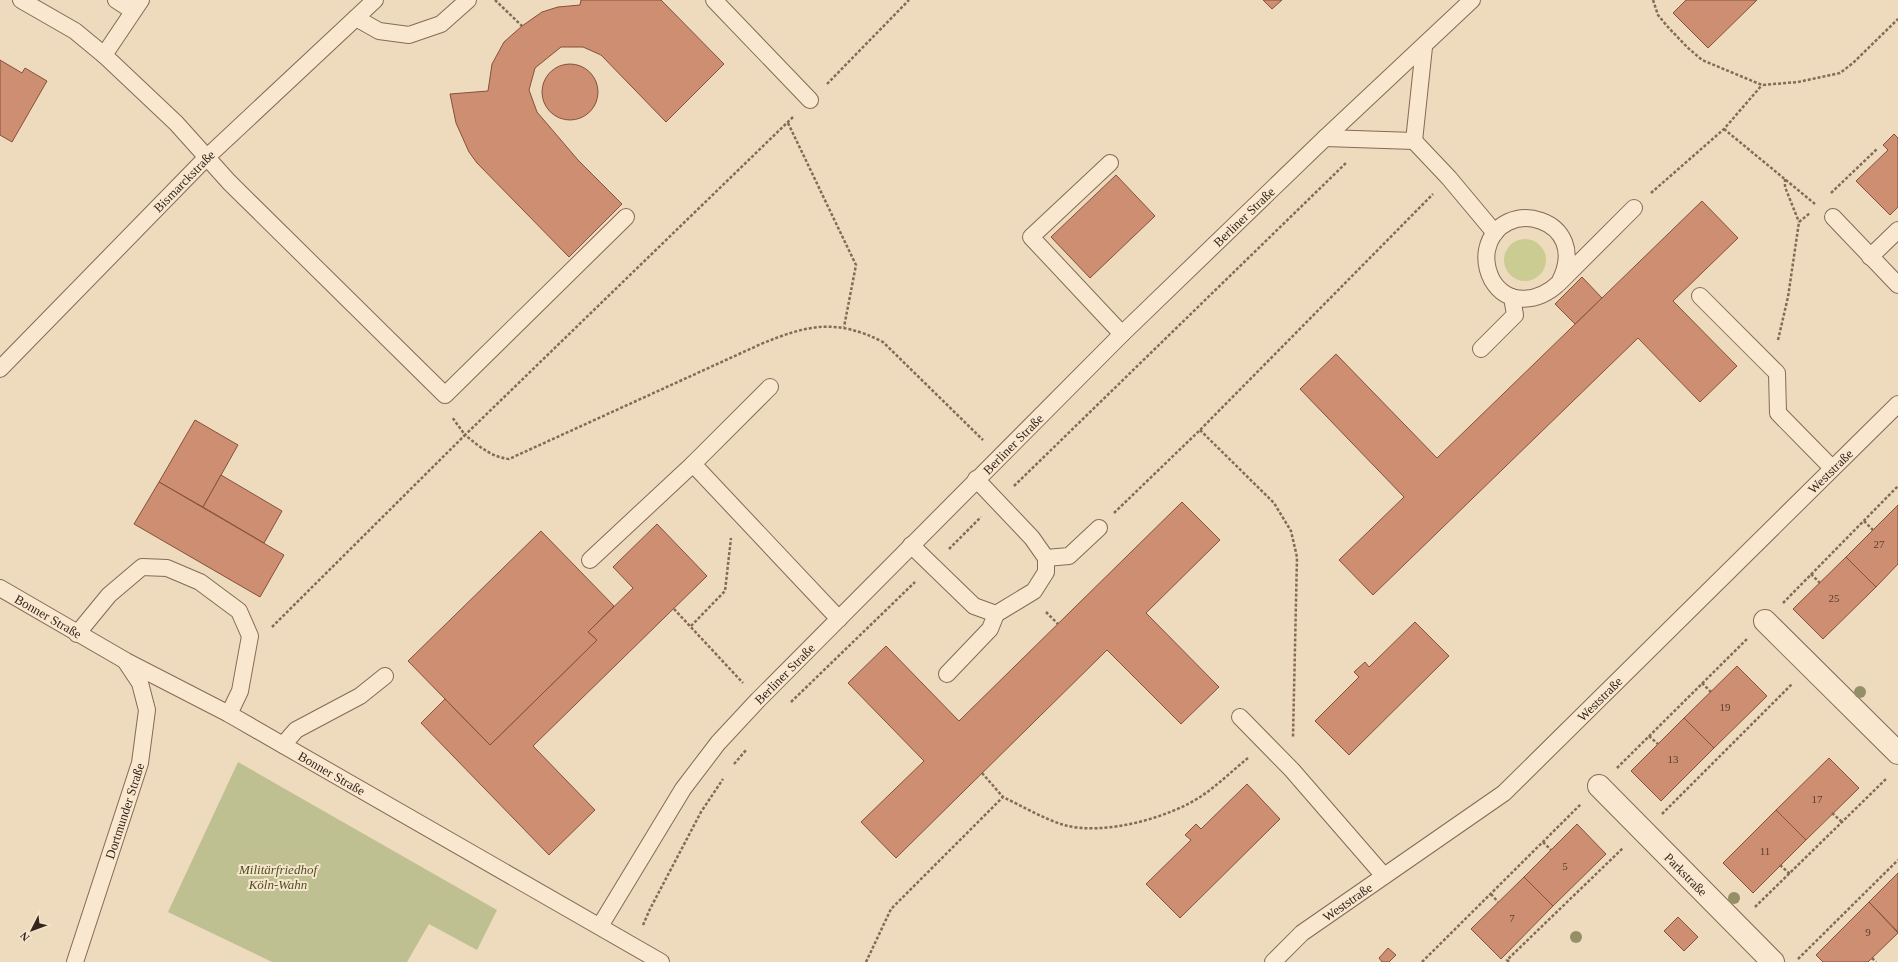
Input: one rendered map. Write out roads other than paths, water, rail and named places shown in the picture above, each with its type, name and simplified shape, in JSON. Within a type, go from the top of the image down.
[{"type":"street","points":[[1765,620],[1811,666],[1895,763]]},
{"type":"street","name":"Parkstraße","points":[[1599,786],[1773,962]]},
{"type":"lane","points":[[21,0],[75,31],[104,54],[176,123],[234,188],[445,395],[626,217]]},
{"type":"lane","points":[[104,54],[137,6],[116,0]]},
{"type":"lane","name":"Bismarckstraße","points":[[0,369],[206,158],[375,0]]},
{"type":"lane","points":[[356,18],[379,31],[409,35],[441,24],[468,0]]},
{"type":"lane","points":[[714,0],[810,100]]},
{"type":"lane","name":"Berliner Straße","points":[[600,926],[683,788],[718,743],[758,700],[976,479],[1122,334],[1325,138],[1424,47],[1472,0]]},
{"type":"lane","points":[[1414,141],[1424,47]]},
{"type":"lane","points":[[1325,138],[1414,141],[1449,178],[1495,233]]},
{"type":"lane","points":[[1110,163],[1031,236],[1122,334]]},
{"type":"lane","points":[[1559,283],[1566,271],[1568,257],[1565,243],[1557,231],[1546,223],[1533,218],[1518,219],[1506,224],[1495,233],[1489,244],[1486,256],[1487,269],[1492,281],[1501,290],[1512,297],[1525,299],[1537,298],[1549,292],[1559,283],[1634,208]]},
{"type":"lane","points":[[1833,217],[1898,285]]},
{"type":"lane","points":[[1870,256],[1898,230]]},
{"type":"lane","points":[[1700,296],[1777,373],[1778,413],[1832,468]]},
{"type":"lane","points":[[1481,349],[1515,315],[1512,297]]},
{"type":"lane","points":[[590,560],[693,464],[770,387]]},
{"type":"lane","name":"Weststraße","points":[[1274,962],[1302,933],[1504,793],[1898,404]]},
{"type":"lane","points":[[693,464],[839,619]]},
{"type":"lane","points":[[947,674],[990,629],[996,614],[1034,591],[1046,572],[1046,558],[1032,538],[976,479]]},
{"type":"lane","points":[[1046,558],[1069,556],[1099,528]]},
{"type":"lane","points":[[911,545],[974,606],[996,614]]},
{"type":"lane","points":[[77,634],[109,595],[142,568],[167,568],[200,582],[239,611],[250,636],[249,650],[240,691],[229,714]]},
{"type":"lane","name":"Bonner Straße","points":[[0,588],[77,634],[126,661],[229,714],[661,962]]},
{"type":"lane","name":"Dortmunder Straße","points":[[75,962],[140,763],[148,710],[140,683],[126,661]]},
{"type":"lane","points":[[283,745],[296,730],[360,696],[385,676]]},
{"type":"lane","points":[[1240,717],[1292,770],[1384,876]]},
{"type":"park label","name":"Militärfriedhof Köln-Wahn","points":[[278,876]]}]
